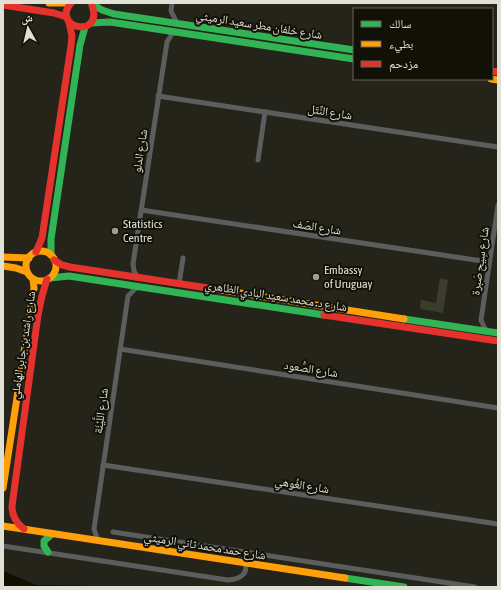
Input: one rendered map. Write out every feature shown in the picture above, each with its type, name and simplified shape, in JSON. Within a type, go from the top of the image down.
[{"type":"street","points":[[49,3],[66,3]]},
{"type":"street","points":[[27,272],[26,265],[29,258],[36,252],[42,238],[71,46],[72,36],[67,9],[71,3]]},
{"type":"street","points":[[163,21],[171,10],[172,3]]},
{"type":"street","points":[[3,266],[16,268],[27,272],[37,280],[49,279],[55,271],[56,265],[53,258],[51,239],[68,151],[80,45],[88,25],[95,16],[95,12],[91,4]]},
{"type":"street","name":"شارع خلفان مطر سعيد الرميثي","points":[[91,4],[108,12],[353,50]]},
{"type":"street","points":[[3,5],[54,13],[68,19]]},
{"type":"street","points":[[171,10],[177,23]]},
{"type":"street","name":"شارع خلفان مطر سعيد الرميثي","points":[[68,19],[76,27],[110,22],[353,59]]},
{"type":"street","points":[[161,30],[167,42]]},
{"type":"street","points":[[218,38],[219,30]]},
{"type":"street","points":[[167,42],[172,34],[176,32]]},
{"type":"street","name":"شارع الدلو","points":[[138,278],[134,271],[133,264],[167,42]]},
{"type":"street","name":"شارع النَّتَل","points":[[158,96],[498,147]]},
{"type":"street","points":[[258,160],[265,112]]},
{"type":"street","name":"شارع سِيح صَبرة","points":[[481,320],[498,205]]},
{"type":"street","name":"شارع الصَف","points":[[141,210],[489,262]]},
{"type":"street","points":[[36,252],[44,252],[53,258]]},
{"type":"street","points":[[3,257],[29,258]]},
{"type":"street","name":"شارع د. محمد سعيد البادي الظاهري","points":[[53,258],[62,265],[70,268],[498,333]]},
{"type":"street","points":[[179,284],[183,258]]},
{"type":"street","name":"شارع الدلو","points":[[124,276],[133,264]]},
{"type":"street","name":"شارع د. محمد سعيد البادي الظاهري","points":[[49,279],[69,276],[498,341]]},
{"type":"street","name":"شارع راشد بن جابر الهاملي","points":[[3,488],[6,450],[34,288],[33,278]]},
{"type":"street","name":"شارع راشد بن جابر الهاملي","points":[[25,529],[18,524],[14,518],[12,506],[43,290],[49,279]]},
{"type":"street","points":[[122,284],[128,296],[137,287]]},
{"type":"street","points":[[191,295],[192,286]]},
{"type":"street","name":"شارع اللَّيْنَة","points":[[98,541],[94,529],[128,296]]},
{"type":"street","points":[[472,329],[481,320],[486,331]]},
{"type":"street","name":"شارع الصُّعود","points":[[120,349],[498,408]]},
{"type":"street","name":"شارع الغُوهي","points":[[104,464],[498,524]]},
{"type":"street","name":"شارع حمد محمد ثاني الرميثي","points":[[3,526],[404,587]]},
{"type":"street","name":"شارع اللَّيْنَة","points":[[86,539],[94,529]]},
{"type":"street","points":[[113,532],[475,587]]},
{"type":"street","points":[[48,552],[44,546],[44,541],[52,534]]},
{"type":"street","points":[[139,547],[141,536]]},
{"type":"street","points":[[3,546],[228,580],[235,579],[243,575],[246,569],[245,563]]},
{"type":"street","points":[[298,571],[300,560]]},
{"type":"green space","points":[[440,278],[448,280],[443,313],[420,309],[421,300],[436,303]]},
{"type":"shaded area","points":[[3,571],[36,585],[110,587],[3,587]]},
{"type":"traffic: fast","points":[[92,4],[102,10],[114,14],[353,50]]},
{"type":"traffic: fast","points":[[91,23],[110,22],[353,59]]},
{"type":"traffic: fast","points":[[51,255],[51,239],[80,45],[85,27]]},
{"type":"traffic: fast","points":[[50,278],[69,276],[324,315]]},
{"type":"traffic: fast","points":[[404,319],[498,333]]},
{"type":"traffic: fast","points":[[48,552],[44,546],[44,541],[52,534]]},
{"type":"traffic: fast","points":[[345,578],[404,587]]},
{"type":"traffic: slow","points":[[49,3],[66,3]]},
{"type":"traffic: slow","points":[[493,79],[498,80]]},
{"type":"traffic: slow","points":[[41,251],[47,252],[55,260],[56,266],[55,272],[47,280],[41,281],[35,280],[27,272],[26,266],[27,260],[35,252],[41,251]]},
{"type":"traffic: slow","points":[[3,257],[29,258]]},
{"type":"traffic: slow","points":[[3,266],[16,268],[27,272]]},
{"type":"traffic: slow","points":[[3,488],[34,288],[33,279]]},
{"type":"traffic: slow","points":[[221,290],[404,319]]},
{"type":"traffic: slow","points":[[3,526],[345,578]]},
{"type":"traffic: jam","points":[[71,3],[66,12],[67,19],[72,24],[78,26],[85,26],[91,23],[94,16],[92,5]]},
{"type":"traffic: jam","points":[[3,5],[54,13],[67,17]]},
{"type":"traffic: jam","points":[[36,252],[42,238],[71,46],[72,36],[69,22]]},
{"type":"traffic: jam","points":[[493,71],[498,72]]},
{"type":"traffic: jam","points":[[54,260],[62,265],[70,267],[221,290]]},
{"type":"traffic: jam","points":[[24,529],[15,519],[12,506],[38,315],[47,279]]},
{"type":"traffic: jam","points":[[324,315],[498,341]]},
{"type":"place","name":"Statistics Centre","points":[[115,231]]},
{"type":"place","name":"Embassy of Uruguay","points":[[316,277]]}]
